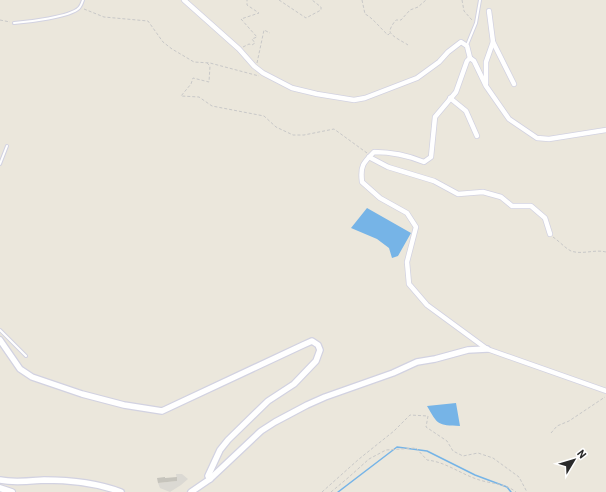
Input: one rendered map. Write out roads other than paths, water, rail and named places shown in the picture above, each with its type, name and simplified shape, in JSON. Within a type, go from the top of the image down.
[{"type":"main road","points":[[0,488],[12,492]]},
{"type":"street","points":[[184,0],[239,49],[254,66],[263,73],[292,88],[354,100],[366,98],[417,78],[440,62],[448,52],[461,42],[467,46],[470,58],[474,61],[486,86],[500,108],[510,119],[536,138],[549,139],[606,130]]},
{"type":"street","points":[[490,11],[493,42],[514,84]]},
{"type":"street","points":[[486,86],[486,62],[493,42]]},
{"type":"street","points":[[470,58],[467,61],[456,92],[435,117],[431,157],[424,162],[410,156],[393,152],[374,152],[365,161],[360,171],[362,182],[380,198],[407,213],[416,227],[407,262],[409,284],[426,305],[487,349],[606,391]]},
{"type":"street","points":[[450,98],[466,111],[477,136]]},
{"type":"street","points":[[370,156],[388,167],[434,181],[458,194],[483,192],[501,197],[512,206],[531,206],[545,218],[550,234]]},
{"type":"street","points":[[0,340],[20,369],[32,377],[82,394],[124,405],[162,411],[303,345],[312,342],[318,345],[320,350],[316,362],[294,384],[268,401],[228,440],[220,450],[208,476],[210,480]]},
{"type":"street","points":[[190,492],[210,480],[261,431],[307,405],[417,362],[435,359],[468,350],[487,349]]},
{"type":"street","points":[[0,480],[9,482],[45,480],[83,483],[121,492]]},
{"type":"lane","points":[[14,23],[42,20],[72,13],[80,8],[83,0]]},
{"type":"lane","points":[[467,46],[476,23],[480,0]]},
{"type":"lane","points":[[0,164],[7,146]]},
{"type":"lane","points":[[0,330],[26,356]]},
{"type":"water","points":[[367,208],[411,233],[398,256],[392,258],[389,248],[377,239],[351,228]]},
{"type":"water","points":[[456,403],[460,426],[439,423],[427,406]]},
{"type":"waterway","points":[[338,492],[397,447],[427,451],[475,475],[507,487],[511,492]]}]
